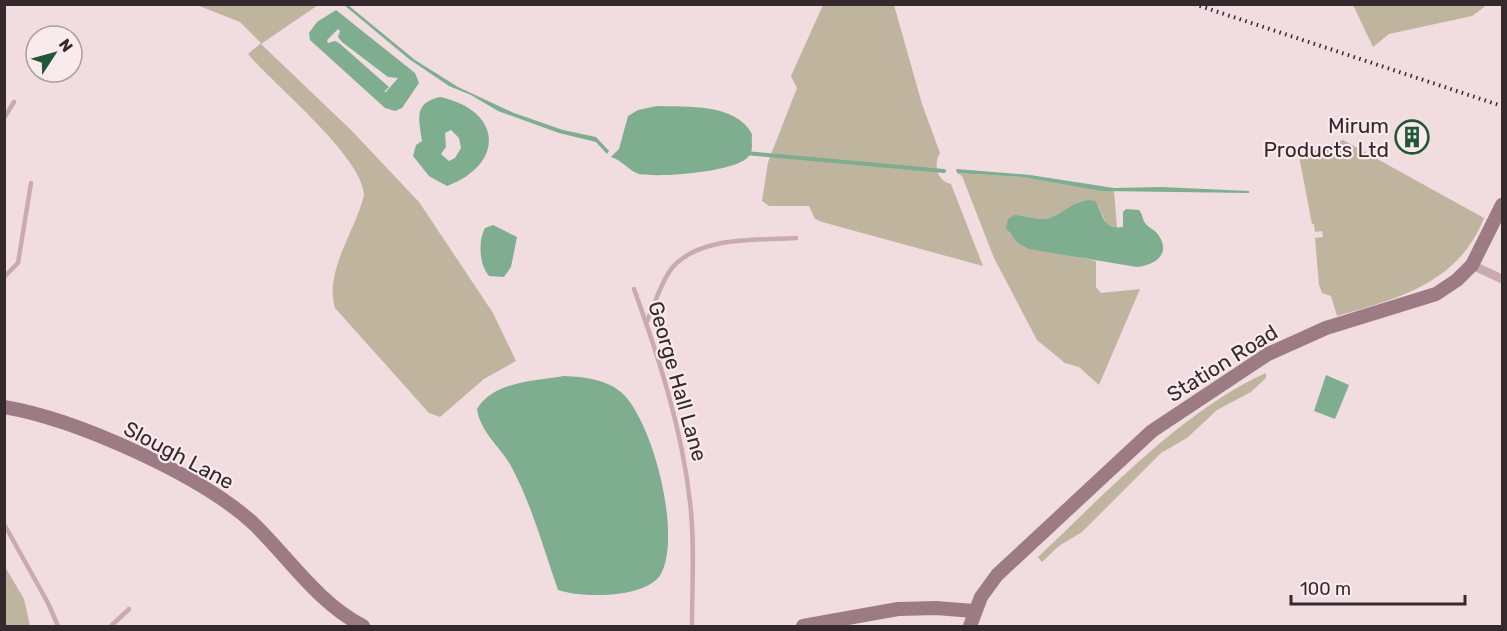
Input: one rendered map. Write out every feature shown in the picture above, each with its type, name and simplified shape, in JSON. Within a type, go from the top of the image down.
[{"type":"main road","name":"Station Road","points":[[970,627],[974,611],[988,585],[1027,544],[1152,431],[1268,354],[1326,328],[1436,294],[1457,280],[1472,265],[1503,205]]},
{"type":"main road","name":"Slough Lane","points":[[4,408],[45,417],[96,436],[206,489],[249,520],[323,597],[363,627]]},
{"type":"main road","points":[[803,627],[898,609],[920,607],[974,611]]},
{"type":"street","points":[[1472,265],[1503,279]]},
{"type":"lane","points":[[4,118],[14,102]]},
{"type":"lane","points":[[4,278],[18,263],[31,183]]},
{"type":"lane","points":[[646,323],[665,279],[683,258],[708,246],[796,238]]},
{"type":"lane","name":"George Hall Lane","points":[[634,290],[677,427],[686,465],[691,515],[692,627]]},
{"type":"lane","points":[[4,524],[48,603],[58,627]]},
{"type":"lane","points":[[111,627],[129,609]]},
{"type":"shaded area","points":[[197,5],[318,5],[261,44],[351,130],[419,202],[493,313],[516,361],[484,379],[440,417],[429,413],[335,308],[333,294],[337,265],[364,195],[360,179],[334,142],[248,54],[261,43],[240,22]]},
{"type":"shaded area","points":[[344,5],[348,5],[415,60],[458,87],[514,113],[563,130],[596,137],[609,151],[607,154],[596,142],[559,133],[498,111],[471,95],[449,86],[409,59]]},
{"type":"shaded area","points":[[823,5],[894,5],[922,104],[940,153],[937,162],[938,172],[942,180],[951,184],[983,266],[822,222],[815,219],[809,206],[769,206],[762,201],[768,162],[797,88],[791,76]]},
{"type":"shaded area","points":[[1353,5],[1487,5],[1472,16],[1389,34],[1373,47]]},
{"type":"shaded area","points":[[336,10],[415,73],[419,83],[402,108],[395,111],[385,108],[310,40],[309,33],[317,22]],"holes":[[[338,29],[340,31],[338,37],[342,42],[388,77],[398,78],[386,92],[384,92],[389,87],[339,43],[335,41],[328,43],[327,40]]]},
{"type":"shaded area","points":[[440,97],[461,104],[476,113],[485,125],[489,138],[487,152],[480,165],[447,186],[429,176],[413,156],[416,145],[422,141],[420,113],[425,103]],"holes":[[[451,130],[459,138],[461,148],[455,158],[449,161],[441,154],[446,147],[445,133]]]},
{"type":"shaded area","points":[[657,106],[696,107],[723,112],[734,117],[745,124],[752,134],[751,153],[742,162],[714,170],[663,175],[635,173],[619,160],[611,157],[619,149],[628,116],[638,110]]},
{"type":"shaded area","points":[[1343,140],[1484,218],[1473,240],[1459,258],[1424,285],[1382,303],[1337,316],[1331,296],[1322,293],[1319,285],[1315,238],[1323,237],[1322,231],[1315,232],[1314,224],[1312,224],[1299,156]]},
{"type":"shaded area","points":[[956,169],[1030,175],[1114,188],[1161,187],[1249,191],[1249,193],[1102,191],[1023,177],[957,173]]},
{"type":"shaded area","points":[[957,173],[1023,177],[1114,191],[1117,228],[1107,225],[1098,206],[1089,200],[1049,218],[1014,215],[1007,226],[1010,234],[1058,253],[1096,261],[1096,287],[1101,293],[1140,289],[1099,385],[1079,367],[1065,363],[1037,340],[994,258],[962,176]]},
{"type":"shaded area","points":[[1089,200],[1095,201],[1107,224],[1116,227],[1123,227],[1123,212],[1126,209],[1139,210],[1145,223],[1161,239],[1163,251],[1160,256],[1151,264],[1137,267],[1029,249],[1018,243],[1006,228],[1008,219],[1014,215],[1049,218]]},
{"type":"shaded area","points":[[493,225],[517,237],[511,267],[504,277],[489,276],[481,259],[483,233],[485,228]]},
{"type":"shaded area","points":[[1266,373],[1266,378],[1251,392],[1217,410],[1187,438],[1161,453],[1082,532],[1059,546],[1042,562],[1038,557],[1117,481],[1175,431],[1235,389]]},
{"type":"shaded area","points":[[1326,375],[1349,385],[1335,419],[1314,411]]},
{"type":"shaded area","points":[[564,376],[601,381],[615,388],[633,406],[644,427],[661,479],[668,533],[667,556],[661,574],[642,588],[628,592],[597,595],[558,590],[537,526],[518,479],[479,417],[477,409],[484,400],[504,388],[528,381]]},
{"type":"shaded area","points":[[4,565],[24,599],[30,626],[5,626]]},
{"type":"waterway","points":[[746,153],[944,171]]},
{"type":"railway","points":[[1194,4],[1502,106]]},
{"type":"place","name":"Mirum Products Ltd","points":[[1412,137]]}]
